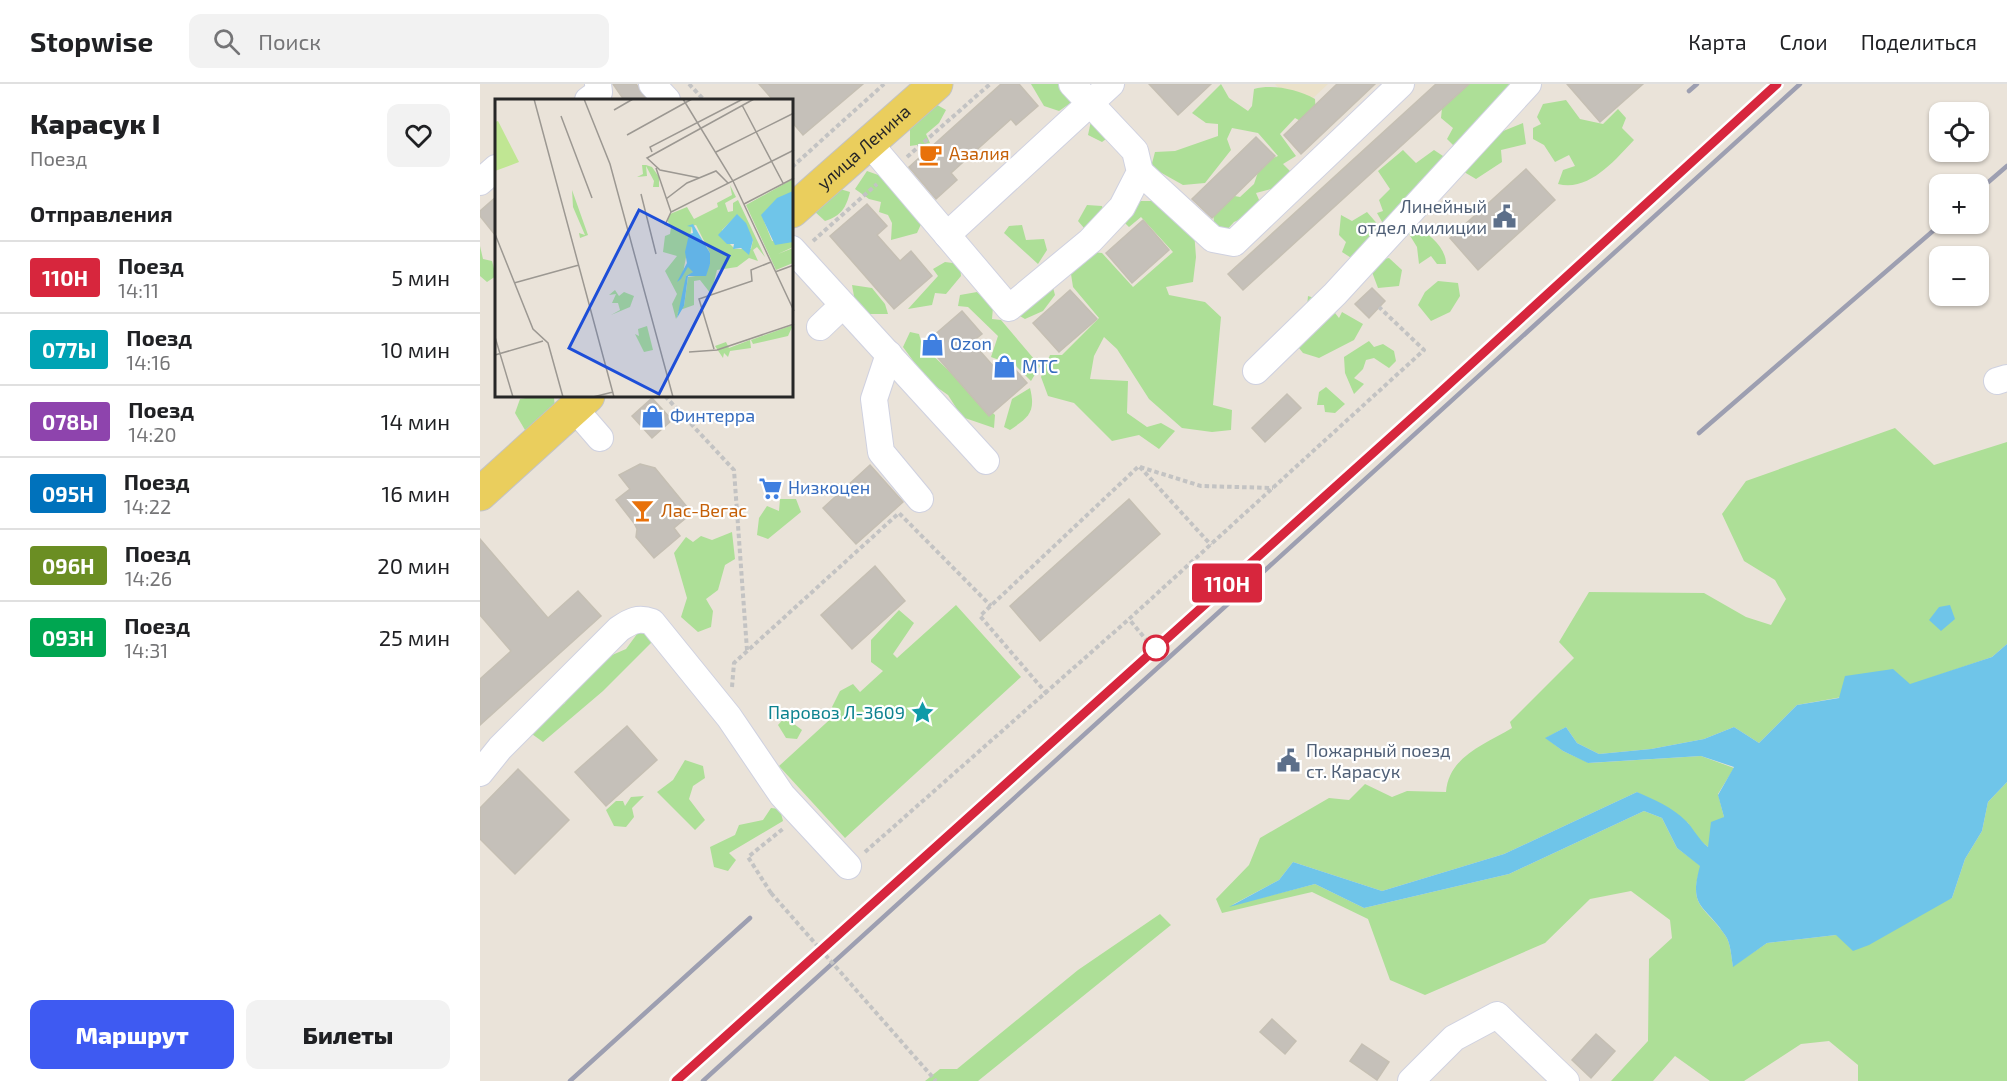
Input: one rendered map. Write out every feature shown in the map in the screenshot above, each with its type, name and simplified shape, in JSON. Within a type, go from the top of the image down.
[{"type":"main road","name":"улица Ленина","points":[[794,209],[936,84]]},
{"type":"main road","points":[[480,494],[581,402]]},
{"type":"street","points":[[589,99],[599,92],[598,84]]},
{"type":"street","points":[[652,84],[666,99]]},
{"type":"street","points":[[1072,84],[1135,151],[1140,172],[1213,239],[1234,243],[1401,84]]},
{"type":"street","points":[[947,235],[1111,84]]},
{"type":"street","points":[[1256,371],[1335,294],[1528,84]]},
{"type":"street","points":[[869,143],[1009,308],[1090,241],[1122,207],[1140,172]]},
{"type":"street","points":[[480,182],[495,169]]},
{"type":"street","points":[[794,251],[889,354],[963,447],[986,461]]},
{"type":"street","points":[[820,327],[843,305]]},
{"type":"street","points":[[889,354],[874,399],[881,452],[918,488]]},
{"type":"street","points":[[581,402],[600,438]]},
{"type":"street","points":[[480,773],[500,748],[619,628],[632,620],[642,618],[652,622],[729,717],[782,795],[848,866]]},
{"type":"street","points":[[1411,1081],[1454,1038],[1497,1014],[1566,1081]]},
{"type":"path","points":[[689,84],[703,99]]},
{"type":"path","points":[[794,165],[884,84]]},
{"type":"path","points":[[848,866],[1047,694],[1424,350],[1379,307]]},
{"type":"path","points":[[667,398],[734,470],[747,651]]},
{"type":"path","points":[[1139,466],[1202,486],[1273,488]]},
{"type":"path","points":[[1139,466],[1211,545]]},
{"type":"path","points":[[1047,694],[980,616],[1139,466]]},
{"type":"path","points":[[729,717],[734,663],[899,513],[990,606]]},
{"type":"path","points":[[1129,619],[1148,642]]},
{"type":"path","points":[[801,815],[748,857],[771,893],[936,1081]]},
{"type":"shaded area","points":[[1275,84],[1328,84],[1299,111]]},
{"type":"green space","points":[[1031,84],[1066,84],[1075,100],[1059,111],[1044,106]]},
{"type":"green space","points":[[1221,84],[1229,98],[1248,111],[1252,106],[1254,89],[1276,87],[1293,90],[1315,99],[1316,114],[1304,123],[1295,118],[1280,134],[1296,156],[1283,164],[1297,178],[1283,186],[1256,193],[1263,209],[1234,222],[1225,232],[1214,223],[1213,211],[1229,195],[1240,197],[1254,184],[1261,163],[1278,156],[1258,133],[1232,128],[1227,139],[1231,150],[1205,183],[1183,185],[1151,167],[1155,152],[1175,151],[1218,136],[1218,124],[1206,123],[1192,113]]},
{"type":"green space","points":[[1460,84],[1518,84],[1486,138],[1523,123],[1526,144],[1501,150],[1502,162],[1476,179],[1459,169],[1465,157],[1447,139],[1453,128],[1441,118],[1443,98]]},
{"type":"green space","points":[[1566,100],[1580,119],[1603,124],[1618,109],[1626,118],[1622,128],[1634,140],[1601,173],[1591,179],[1569,185],[1558,184],[1563,170],[1575,166],[1569,155],[1555,162],[1544,145],[1533,139],[1533,128],[1541,124],[1537,117],[1543,104]]},
{"type":"green space","points":[[932,102],[946,110],[939,123],[926,134],[930,143],[910,146],[910,121]]},
{"type":"green space","points":[[1091,121],[1114,133],[1102,142],[1088,135]]},
{"type":"green space","points":[[1403,150],[1416,163],[1434,150],[1446,158],[1385,227],[1377,213],[1383,211],[1379,200],[1390,189],[1378,171]]},
{"type":"green space","points":[[867,171],[881,176],[923,220],[917,233],[891,240],[892,223],[888,215],[879,212],[881,202],[869,199],[855,189]]},
{"type":"green space","points":[[840,189],[850,192],[847,203],[839,214],[825,221],[814,211]]},
{"type":"green space","points":[[1131,201],[1154,201],[1194,231],[1196,257],[1193,282],[1166,287],[1169,295],[1205,302],[1221,317],[1213,405],[1232,410],[1231,430],[1212,432],[1182,428],[1149,399],[1117,349],[1104,337],[1094,356],[1090,379],[1128,381],[1127,413],[1147,427],[1161,423],[1175,431],[1159,449],[1139,435],[1112,441],[1074,403],[1048,396],[1041,377],[1050,355],[1062,355],[1099,318],[1073,287],[1069,261],[1083,251],[1102,253],[1133,287],[1173,252],[1141,217],[1129,227],[1119,217]]},
{"type":"green space","points":[[1087,205],[1102,206],[1105,216],[1090,235],[1078,221]]},
{"type":"green space","points":[[1367,212],[1380,227],[1356,261],[1342,252],[1346,242],[1339,235],[1341,215],[1352,221]]},
{"type":"green space","points":[[1022,225],[1026,240],[1044,239],[1047,250],[1038,264],[1004,233],[1009,226]]},
{"type":"green space","points":[[1415,226],[1431,237],[1440,247],[1446,264],[1437,264],[1431,256],[1419,264],[1417,247],[1409,234]]},
{"type":"green space","points":[[480,246],[483,259],[492,261],[495,277],[487,282],[480,276]]},
{"type":"green space","points":[[1389,258],[1402,270],[1399,286],[1378,288],[1372,272],[1384,259]]},
{"type":"green space","points":[[945,262],[960,264],[961,276],[946,294],[935,293],[932,305],[908,309],[938,276],[933,269]]},
{"type":"green space","points":[[1051,280],[1055,295],[1043,311],[1025,319],[1011,311],[1027,310]]},
{"type":"green space","points":[[1438,281],[1458,283],[1460,296],[1450,312],[1431,321],[1418,305],[1425,292]]},
{"type":"green space","points":[[852,285],[872,288],[885,304],[888,314],[866,314],[855,302]]},
{"type":"green space","points":[[977,292],[993,307],[992,319],[1001,320],[1040,366],[1031,381],[1016,366],[991,357],[998,336],[968,307],[958,306],[960,295]]},
{"type":"green space","points":[[1308,296],[1336,305],[1335,313],[1339,318],[1342,312],[1363,324],[1354,340],[1319,358],[1303,353],[1295,343],[1306,318]]},
{"type":"green space","points":[[910,332],[919,334],[922,345],[995,415],[994,428],[962,417],[948,395],[928,381],[903,347]]},
{"type":"green space","points":[[1369,341],[1374,347],[1383,344],[1394,351],[1396,361],[1389,368],[1374,358],[1366,360],[1363,369],[1354,378],[1364,384],[1354,394],[1345,373],[1344,357]]},
{"type":"green space","points":[[1326,387],[1345,404],[1335,413],[1325,412],[1324,405],[1317,405],[1319,392]]},
{"type":"green space","points":[[1030,388],[1032,403],[1029,413],[1010,430],[1004,427],[1012,399]]},
{"type":"green space","points":[[554,398],[555,407],[541,423],[525,430],[515,413],[520,399]]},
{"type":"green space","points":[[1895,428],[1934,465],[2007,442],[2007,644],[1992,657],[1910,685],[1797,705],[1759,743],[1734,727],[1704,739],[1651,749],[1599,754],[1577,743],[1566,727],[1546,738],[1563,751],[1589,763],[1701,756],[1734,768],[1718,794],[1724,817],[1708,847],[1695,836],[1688,823],[1637,792],[1504,854],[1382,891],[1293,862],[1279,880],[1232,905],[1315,884],[1364,908],[1509,874],[1644,811],[1662,818],[1677,848],[1701,866],[1697,880],[1697,898],[1727,938],[1733,966],[1767,943],[1836,935],[1952,898],[1965,859],[1982,831],[1988,802],[2007,782],[2007,1081],[1858,1081],[1858,1065],[1829,1041],[1801,1044],[1744,1081],[1710,1081],[1675,1056],[1653,1081],[1611,1081],[1648,1041],[1649,959],[1672,938],[1670,920],[1631,891],[1590,899],[1545,943],[1425,995],[1390,980],[1368,919],[1312,892],[1222,913],[1216,899],[1249,865],[1260,838],[1329,798],[1349,800],[1365,784],[1392,797],[1407,791],[1446,792],[1454,769],[1461,760],[1512,728],[1510,722],[1574,658],[1559,642],[1589,592],[1704,593],[1746,617],[1771,625],[1786,599],[1775,580],[1744,561],[1722,514],[1746,481]]},
{"type":"green space","points":[[780,499],[796,499],[801,512],[768,539],[757,535],[759,518],[767,506],[779,511]]},
{"type":"green space","points":[[732,532],[735,559],[725,565],[718,590],[706,599],[713,611],[711,627],[698,632],[681,617],[687,598],[674,553],[686,537],[693,542],[701,536],[712,540]]},
{"type":"green space","points":[[956,605],[1021,677],[845,838],[779,766],[837,713],[832,707],[840,691],[853,684],[860,692],[883,671],[871,662],[871,640],[899,610],[914,623],[893,654],[897,658]]},
{"type":"green space","points":[[640,630],[653,641],[603,691],[543,742],[525,729],[538,710],[564,704],[596,662],[626,649]]},
{"type":"green space","points":[[785,717],[802,730],[797,739],[786,738],[778,725]]},
{"type":"green space","points":[[685,760],[703,766],[705,778],[693,786],[689,799],[705,820],[695,830],[657,792],[673,780]]},
{"type":"green space","points":[[644,796],[632,808],[634,817],[626,827],[614,826],[606,810],[616,801],[623,801],[625,806],[631,797]]},
{"type":"green space","points":[[771,808],[780,809],[783,821],[729,853],[736,860],[728,871],[714,867],[710,847],[735,835],[739,825],[763,820]]},
{"type":"green space","points":[[1160,914],[1171,925],[978,1081],[925,1081],[940,1069],[957,1069],[1078,970]]},
{"type":"water","points":[[1950,605],[1955,619],[1941,631],[1929,620],[1939,607]]},
{"type":"water","points":[[2007,644],[2007,782],[1988,802],[1982,831],[1965,859],[1952,898],[1869,945],[1853,951],[1836,935],[1767,943],[1733,967],[1727,938],[1697,899],[1700,866],[1677,848],[1662,818],[1644,811],[1509,874],[1364,908],[1315,884],[1229,907],[1279,880],[1293,862],[1382,891],[1504,854],[1637,792],[1675,812],[1686,821],[1708,847],[1711,822],[1724,817],[1718,795],[1734,767],[1701,756],[1588,763],[1563,751],[1545,738],[1566,727],[1577,743],[1599,754],[1651,749],[1704,739],[1734,727],[1759,743],[1797,705],[1839,698],[1845,676],[1893,669],[1910,684],[1992,657]]},
{"type":"building","points":[[613,84],[636,84],[646,99],[623,99]]},
{"type":"building","points":[[759,84],[863,84],[803,135],[794,124],[794,99],[772,99]]},
{"type":"building","points":[[1001,84],[1019,84],[1038,106],[1016,125],[1011,119],[951,173],[957,180],[936,199],[909,167]]},
{"type":"building","points":[[1149,84],[1211,84],[1178,115]]},
{"type":"building","points":[[1337,84],[1375,84],[1301,154],[1284,135]]},
{"type":"building","points":[[1436,84],[1469,84],[1243,290],[1228,274]]},
{"type":"building","points":[[1567,84],[1643,84],[1600,122]]},
{"type":"building","points":[[1256,137],[1275,156],[1212,218],[1192,199]]},
{"type":"building","name":"Линейный отдел милиции","points":[[1526,169],[1555,200],[1478,270],[1450,238]]},
{"type":"building","points":[[495,198],[495,235],[480,216],[480,211]]},
{"type":"building","points":[[867,204],[887,226],[877,235],[900,261],[911,251],[932,276],[894,309],[830,236]]},
{"type":"building","points":[[1143,220],[1169,250],[1132,283],[1106,253]]},
{"type":"building","points":[[1372,288],[1385,301],[1369,318],[1355,304]]},
{"type":"building","points":[[1070,290],[1097,319],[1059,352],[1033,323]]},
{"type":"building","points":[[962,311],[982,334],[972,342],[995,368],[1006,359],[1027,383],[989,416],[925,343]]},
{"type":"building","points":[[1287,394],[1301,408],[1265,442],[1252,428]]},
{"type":"building","points":[[652,398],[672,420],[652,438],[632,416]]},
{"type":"building","points":[[640,464],[655,468],[692,513],[674,528],[680,536],[654,558],[636,537],[637,529],[634,523],[616,500],[630,489],[619,475]]},
{"type":"building","points":[[870,465],[903,502],[856,544],[823,508]]},
{"type":"building","points":[[1129,499],[1160,534],[1040,641],[1010,606]]},
{"type":"building","points":[[480,539],[548,618],[578,591],[601,616],[480,725],[480,679],[511,651],[480,615]]},
{"type":"building","points":[[875,566],[905,601],[852,649],[821,615]]},
{"type":"building","points":[[627,726],[657,760],[606,806],[575,772]]},
{"type":"building","points":[[518,769],[569,820],[515,874],[480,839],[480,808]]},
{"type":"building","points":[[1272,1019],[1296,1041],[1285,1054],[1260,1032]]},
{"type":"building","points":[[1596,1034],[1615,1051],[1591,1078],[1572,1060]]},
{"type":"building","points":[[1362,1044],[1389,1062],[1377,1080],[1350,1061]]},
{"type":"railway","points":[[1689,91],[1697,84]]},
{"type":"railway","points":[[676,1081],[1434,398],[1777,84]]},
{"type":"railway","points":[[703,1081],[1800,84]]},
{"type":"railway","points":[[1989,182],[2007,166]]},
{"type":"railway","points":[[1699,433],[1929,234]]},
{"type":"railway","points":[[570,1081],[750,918]]},
{"type":"train","name":"110Н","points":[[676,1081],[1434,398],[1777,84]]},
{"type":"place","name":"Азалия","points":[[931,154]]},
{"type":"place","name":"Линейный отдел милиции","points":[[1505,217]]},
{"type":"place","name":"Ozon","points":[[932,344]]},
{"type":"place","name":"МТС","points":[[1004,367]]},
{"type":"place","name":"Финтерра","points":[[652,416]]},
{"type":"place","name":"Низкоцен","points":[[770,488]]},
{"type":"place","name":"Лас-Вегас","points":[[643,511]]},
{"type":"place","name":"Паровоз Л-3609","points":[[923,713]]},
{"type":"place","name":"Пожарный поезд ст. Карасук","points":[[1288,761]]}]
